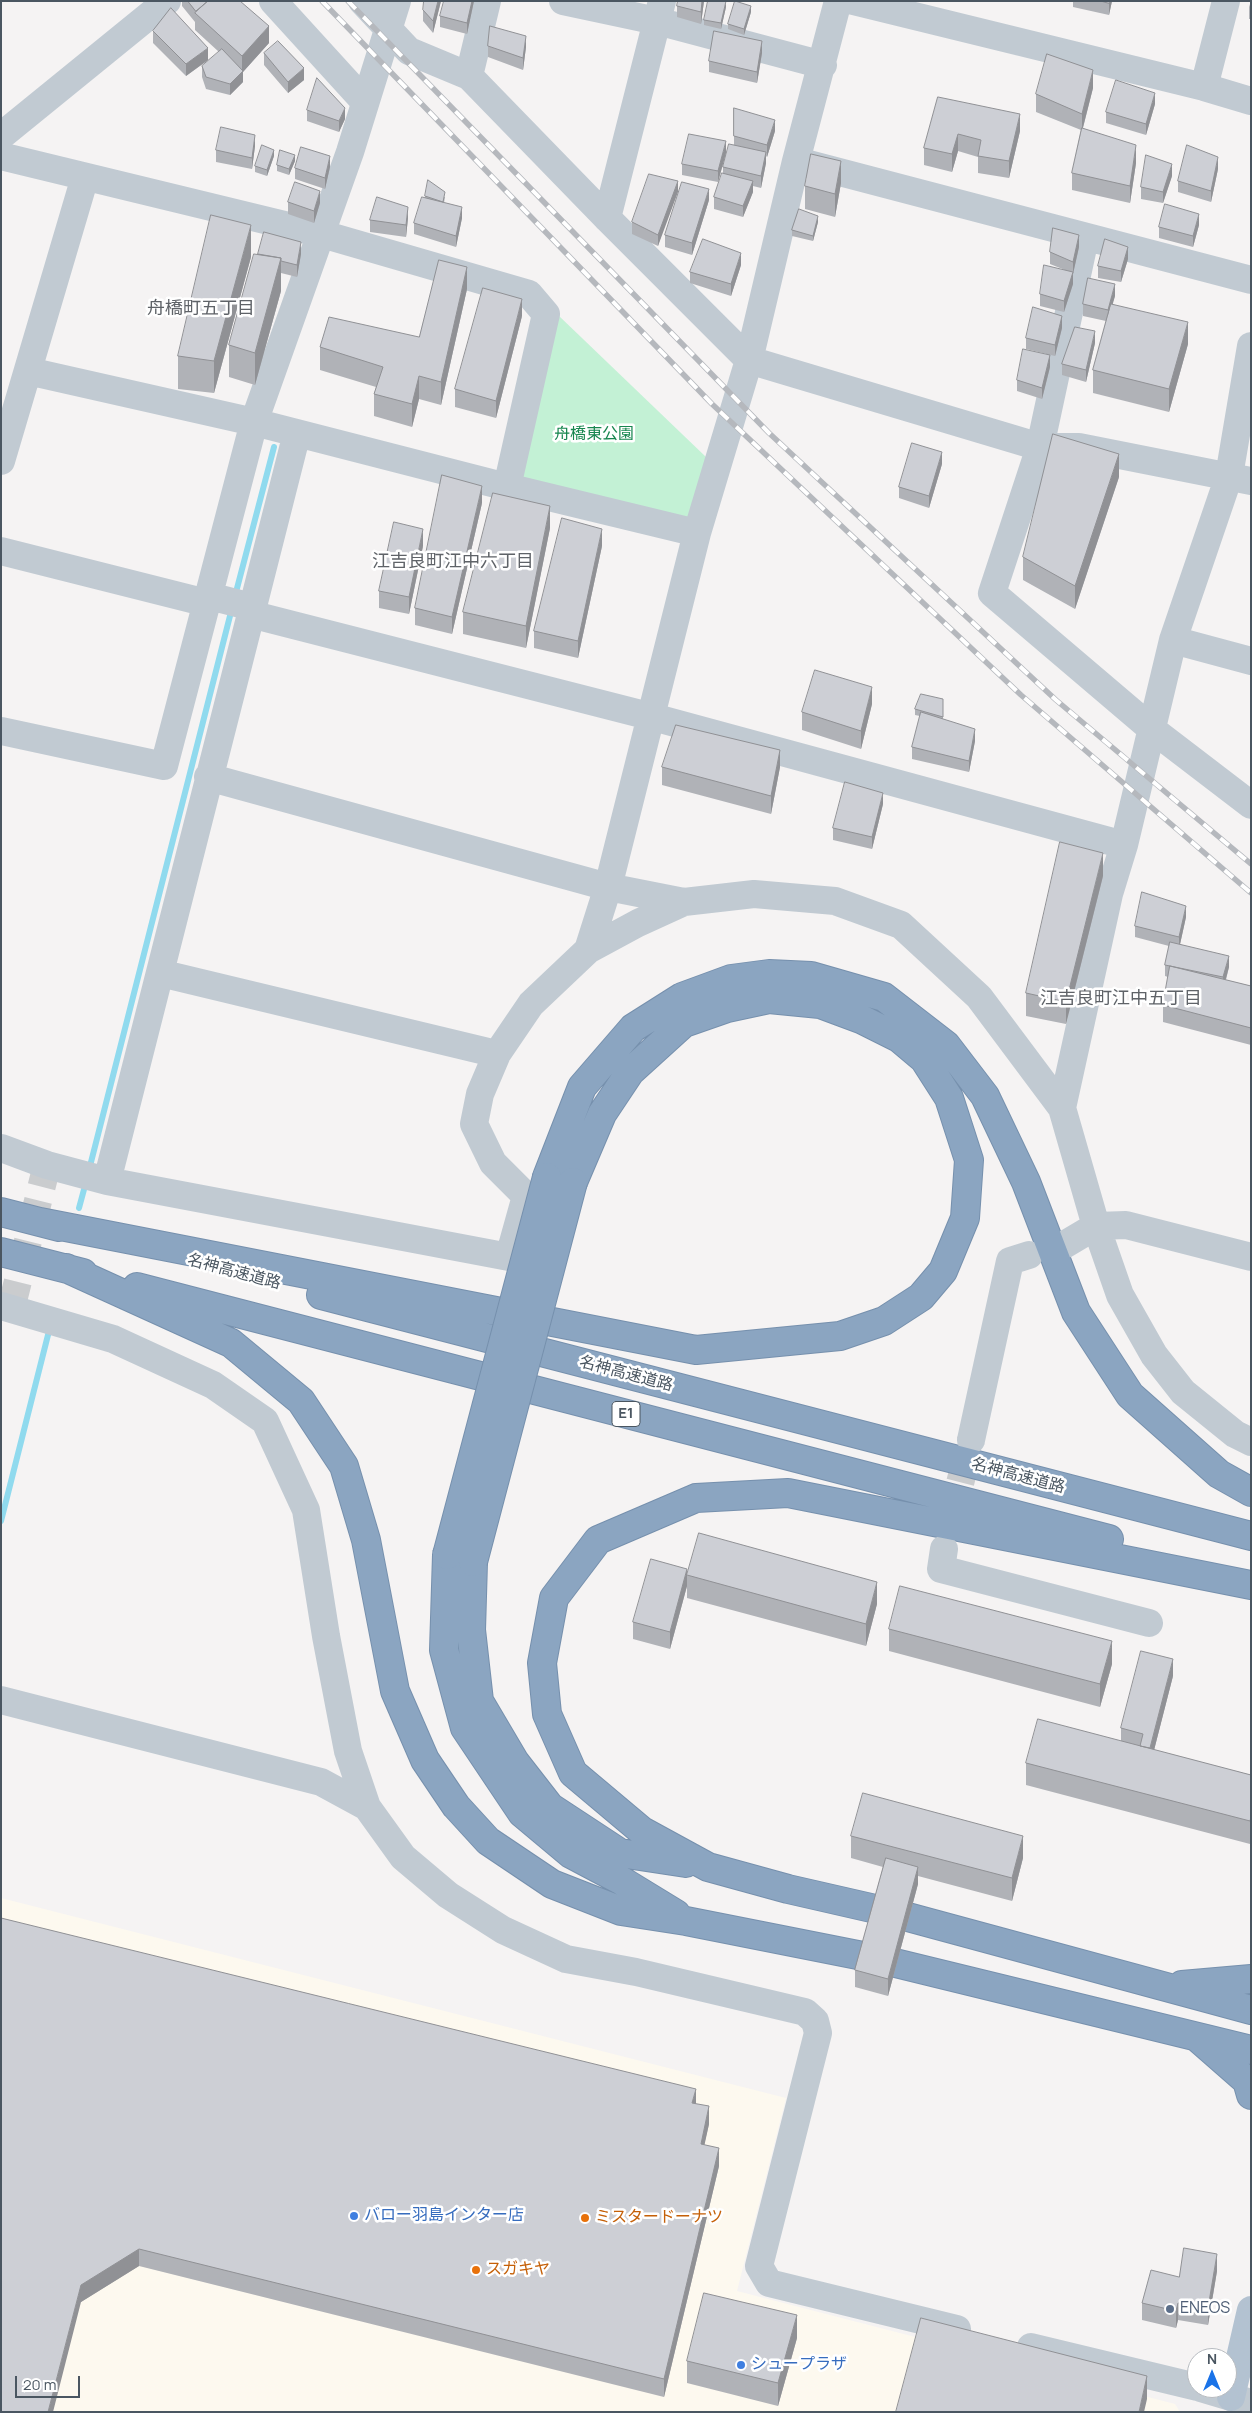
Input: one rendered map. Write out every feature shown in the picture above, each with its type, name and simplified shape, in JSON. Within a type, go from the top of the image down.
[{"type":"highway","points":[[686,1921],[622,1881],[571,1854],[522,1813],[465,1728],[444,1650],[447,1555],[547,1177],[582,1087],[634,1028],[682,997],[731,979],[769,974],[811,976],[884,997],[946,1045],[985,1096],[1026,1182],[1076,1312],[1130,1395],[1219,1474],[1251,1492]]},
{"type":"highway","points":[[40,1222],[696,1350],[840,1336],[884,1321],[921,1297],[943,1271],[965,1218],[970,1160],[950,1098],[924,1059],[898,1038],[863,1020],[820,1004],[769,999],[727,1008],[684,1023],[630,1072],[602,1114],[573,1182],[473,1562],[471,1630],[478,1701],[515,1762],[550,1807],[620,1853],[708,1867],[788,1889],[893,1913],[1251,2010]]},
{"type":"highway","name":"名神高速道路","points":[[1,1212],[1251,1536]]},
{"type":"highway","name":"E1","points":[[1,1252],[1251,1576]]},
{"type":"highway","points":[[66,1268],[230,1343],[301,1401],[344,1466],[366,1540],[395,1691],[425,1760],[456,1806],[488,1841],[552,1884],[621,1911],[686,1921],[883,1960],[1251,2050]]},
{"type":"highway","points":[[708,1867],[642,1831],[573,1773],[547,1714],[542,1663],[554,1598],[598,1540],[696,1498],[788,1493],[1251,1585]]},
{"type":"highway","points":[[1160,1986],[1251,1979]]},
{"type":"highway","points":[[1197,2037],[1247,2081],[1251,2095]]},
{"type":"main road","points":[[1236,2404],[1251,2310]]},
{"type":"street","points":[[1,136],[167,1]]},
{"type":"street","points":[[274,1],[365,102]]},
{"type":"street","points":[[362,1],[409,51],[469,76],[607,218],[750,360],[1040,447],[1079,447],[1240,479]]},
{"type":"street","points":[[1,730],[164,766],[211,599],[254,422],[322,234],[397,1]]},
{"type":"street","points":[[469,76],[487,1]]},
{"type":"street","points":[[563,1],[660,11],[822,64]]},
{"type":"street","points":[[588,950],[608,887],[649,716],[697,533],[750,360],[796,161],[838,1]]},
{"type":"street","points":[[853,1],[1204,87],[1251,101]]},
{"type":"street","points":[[1204,87],[1226,1]]},
{"type":"street","points":[[607,218],[660,11]]},
{"type":"street","points":[[1,156],[322,234],[530,294],[546,314],[506,487]]},
{"type":"street","points":[[796,161],[1251,280]]},
{"type":"street","points":[[1,461],[6,428],[28,371],[85,177]]},
{"type":"street","points":[[1085,238],[1040,447],[992,593],[1153,730],[1251,805]]},
{"type":"street","points":[[1062,1108],[1109,894],[1124,845],[1153,730],[1173,640],[1240,479],[1251,346]]},
{"type":"street","points":[[28,371],[254,422],[506,487],[697,533]]},
{"type":"street","points":[[104,1180],[160,973],[249,608],[296,433]]},
{"type":"street","points":[[1,551],[249,608],[1124,845]]},
{"type":"street","points":[[1173,640],[1251,661]]},
{"type":"street","points":[[208,777],[608,887],[684,902],[754,894],[835,901],[901,925],[979,997],[1062,1108],[1096,1226],[1120,1295],[1154,1355],[1183,1392],[1235,1434],[1251,1442]]},
{"type":"street","points":[[1,1148],[104,1180],[510,1257],[526,1196],[493,1163],[474,1124],[480,1094],[497,1054],[531,1004],[588,950],[638,923],[684,902]]},
{"type":"street","points":[[160,973],[497,1054]]},
{"type":"street","points":[[1064,1245],[1096,1226],[1126,1225],[1251,1257]]},
{"type":"street","points":[[971,1440],[1010,1261],[1029,1255]]},
{"type":"street","points":[[1,1306],[113,1339],[213,1385],[265,1421],[306,1510],[326,1636],[348,1751],[367,1807],[402,1857],[448,1895],[503,1930],[566,1959],[636,1972],[805,2012],[815,2021],[818,2033],[759,2266],[769,2284],[978,2334]]},
{"type":"street","points":[[944,1549],[941,1569],[1149,1624]]},
{"type":"street","points":[[1,1700],[321,1782],[367,1807]]},
{"type":"street","points":[[1007,2341],[1187,2385]]},
{"type":"street","points":[[1223,2398],[1236,2404]]},
{"type":"shaded area","name":"バロー羽島インター店","points":[[1,1898],[786,2098],[737,2291],[1175,2404],[1180,2412],[1,2412]]},
{"type":"green space","name":"舟橋東公園","points":[[558,315],[706,457],[691,521],[520,480]]},
{"type":"building","points":[[188,1],[208,1],[196,11]]},
{"type":"building","points":[[208,1],[240,1],[269,26],[242,56],[195,13]]},
{"type":"building","points":[[424,1],[438,1],[433,21],[423,10]]},
{"type":"building","points":[[444,1],[472,1],[467,23],[440,16]]},
{"type":"building","points":[[678,1],[702,1],[701,12],[677,6]]},
{"type":"building","points":[[708,1],[726,1],[721,23],[704,20]]},
{"type":"building","points":[[735,1],[751,6],[744,29],[728,24]]},
{"type":"building","points":[[171,8],[208,48],[186,64],[153,31]]},
{"type":"building","points":[[490,26],[526,36],[523,58],[488,46]]},
{"type":"building","points":[[714,31],[762,41],[757,72],[709,61]]},
{"type":"building","points":[[278,41],[304,68],[288,82],[264,53]]},
{"type":"building","points":[[222,49],[243,71],[230,84],[206,77],[202,66]]},
{"type":"building","points":[[1047,54],[1093,70],[1082,114],[1036,94]]},
{"type":"building","points":[[317,78],[345,108],[339,121],[307,110]]},
{"type":"building","points":[[1116,80],[1155,93],[1146,124],[1106,112]]},
{"type":"building","points":[[938,97],[1020,114],[1009,161],[978,156],[981,140],[958,134],[952,154],[924,148]]},
{"type":"building","points":[[734,108],[775,120],[767,145],[734,136]]},
{"type":"building","points":[[221,127],[255,135],[252,158],[216,150]]},
{"type":"building","points":[[1082,128],[1136,145],[1130,186],[1072,173]]},
{"type":"building","points":[[689,134],[726,141],[718,171],[682,164]]},
{"type":"building","points":[[729,144],[766,152],[761,176],[723,167]]},
{"type":"building","points":[[262,145],[274,150],[267,170],[255,166]]},
{"type":"building","points":[[1187,145],[1218,157],[1211,191],[1178,181]]},
{"type":"building","points":[[301,147],[330,156],[325,178],[295,168]]},
{"type":"building","points":[[280,150],[295,155],[289,169],[277,165]]},
{"type":"building","points":[[811,154],[841,161],[835,194],[805,186]]},
{"type":"building","points":[[1146,155],[1172,164],[1163,192],[1141,187]]},
{"type":"building","points":[[722,173],[753,181],[743,206],[714,197]]},
{"type":"building","points":[[649,174],[678,181],[658,235],[632,222]]},
{"type":"building","points":[[428,180],[445,192],[443,202],[425,196]]},
{"type":"building","points":[[295,182],[320,191],[314,211],[288,202]]},
{"type":"building","points":[[682,182],[709,189],[692,243],[665,235]]},
{"type":"building","points":[[377,197],[408,207],[406,225],[370,220]]},
{"type":"building","points":[[422,197],[462,207],[456,236],[414,223]]},
{"type":"building","points":[[1165,204],[1199,214],[1193,236],[1159,227]]},
{"type":"building","points":[[799,209],[818,216],[813,236],[792,230]]},
{"type":"building","points":[[211,215],[251,225],[214,361],[178,356]]},
{"type":"building","points":[[1053,228],[1079,235],[1073,262],[1050,252]]},
{"type":"building","points":[[264,232],[301,242],[297,265],[281,261],[281,258],[258,254]]},
{"type":"building","points":[[703,239],[741,253],[731,284],[690,272]]},
{"type":"building","points":[[1105,239],[1128,247],[1121,271],[1098,266]]},
{"type":"building","points":[[254,254],[281,258],[255,353],[229,345]]},
{"type":"building","points":[[439,260],[467,267],[441,382],[419,376],[412,404],[374,394],[383,367],[320,347],[329,317],[419,337]]},
{"type":"building","points":[[1044,265],[1073,272],[1064,301],[1040,294]]},
{"type":"building","points":[[1088,278],[1115,284],[1108,310],[1083,304]]},
{"type":"building","points":[[483,288],[522,299],[496,401],[455,389]]},
{"type":"building","points":[[1111,304],[1188,322],[1169,389],[1093,370]]},
{"type":"building","points":[[1033,307],[1062,316],[1055,345],[1026,338]]},
{"type":"building","points":[[1075,327],[1095,331],[1086,370],[1062,364]]},
{"type":"building","points":[[1023,349],[1050,355],[1042,388],[1017,380]]},
{"type":"building","points":[[1053,434],[1119,454],[1075,586],[1023,557]]},
{"type":"building","points":[[912,443],[942,452],[929,496],[899,487]]},
{"type":"building","points":[[442,475],[482,486],[452,617],[415,608]]},
{"type":"building","points":[[493,493],[550,506],[526,626],[463,612]]},
{"type":"building","points":[[562,518],[602,529],[578,641],[534,631]]},
{"type":"building","points":[[394,522],[423,529],[409,597],[379,591]]},
{"type":"building","points":[[815,670],[872,687],[861,731],[802,712]]},
{"type":"building","points":[[921,694],[943,699],[943,717],[915,709]]},
{"type":"building","points":[[921,712],[975,729],[969,761],[912,747]]},
{"type":"building","points":[[676,725],[780,750],[771,796],[662,767]]},
{"type":"building","points":[[845,782],[883,793],[872,837],[833,828]]},
{"type":"building","points":[[1060,842],[1103,853],[1066,1002],[1026,993]]},
{"type":"building","points":[[1142,892],[1186,906],[1179,937],[1135,926]]},
{"type":"building","points":[[1170,942],[1229,956],[1223,977],[1165,965]]},
{"type":"building","points":[[1170,966],[1251,986],[1251,1028],[1163,1005]]},
{"type":"building","points":[[699,1533],[877,1582],[866,1624],[687,1575]]},
{"type":"building","points":[[651,1559],[687,1569],[670,1632],[633,1622]]},
{"type":"building","points":[[900,1586],[1112,1641],[1100,1684],[889,1629]]},
{"type":"building","points":[[1141,1651],[1173,1659],[1150,1748],[1140,1746],[1143,1734],[1121,1728]]},
{"type":"building","points":[[1038,1719],[1251,1775],[1250,1821],[1026,1763]]},
{"type":"building","points":[[863,1793],[1023,1836],[1012,1878],[851,1836]]},
{"type":"building","points":[[886,1858],[918,1867],[888,1979],[855,1970]]},
{"type":"building","name":"バロー羽島インター店","points":[[1,1918],[696,2089],[692,2103],[709,2106],[701,2144],[719,2148],[664,2379],[139,2249],[81,2285],[48,2412],[1,2412]]},
{"type":"building","points":[[1184,2248],[1217,2254],[1208,2308],[1178,2303],[1176,2311],[1142,2303],[1151,2270],[1179,2277]]},
{"type":"building","points":[[704,2293],[797,2315],[778,2383],[687,2361]]},
{"type":"building","points":[[921,2318],[1147,2376],[1139,2412],[896,2412]]},
{"type":"waterway","points":[[235,596],[274,447]]},
{"type":"waterway","points":[[89,1170],[232,608]]},
{"type":"waterway","points":[[79,1208],[86,1182]]},
{"type":"waterway","points":[[1,1521],[50,1327]]},
{"type":"tunnel","points":[[11,1309],[47,1165]]},
{"type":"tunnel","points":[[950,1523],[971,1440]]},
{"type":"railway","points":[[322,1],[712,404],[1021,695],[1251,893]]},
{"type":"railway","points":[[348,1],[769,433],[1056,700],[1251,864]]},
{"type":"place","name":"バロー羽島インター店","points":[[354,2216]]},
{"type":"place","name":"ミスタードーナツ","points":[[585,2218]]},
{"type":"place","name":"スガキヤ","points":[[476,2270]]},
{"type":"place","name":"ENEOS","points":[[1170,2309]]},
{"type":"place","name":"シュープラザ","points":[[741,2365]]},
{"type":"district","name":"舟橋町五丁目","points":[[201,309]]},
{"type":"district","name":"江吉良町江中六丁目","points":[[453,562]]},
{"type":"district","name":"江吉良町江中五丁目","points":[[1121,999]]}]
